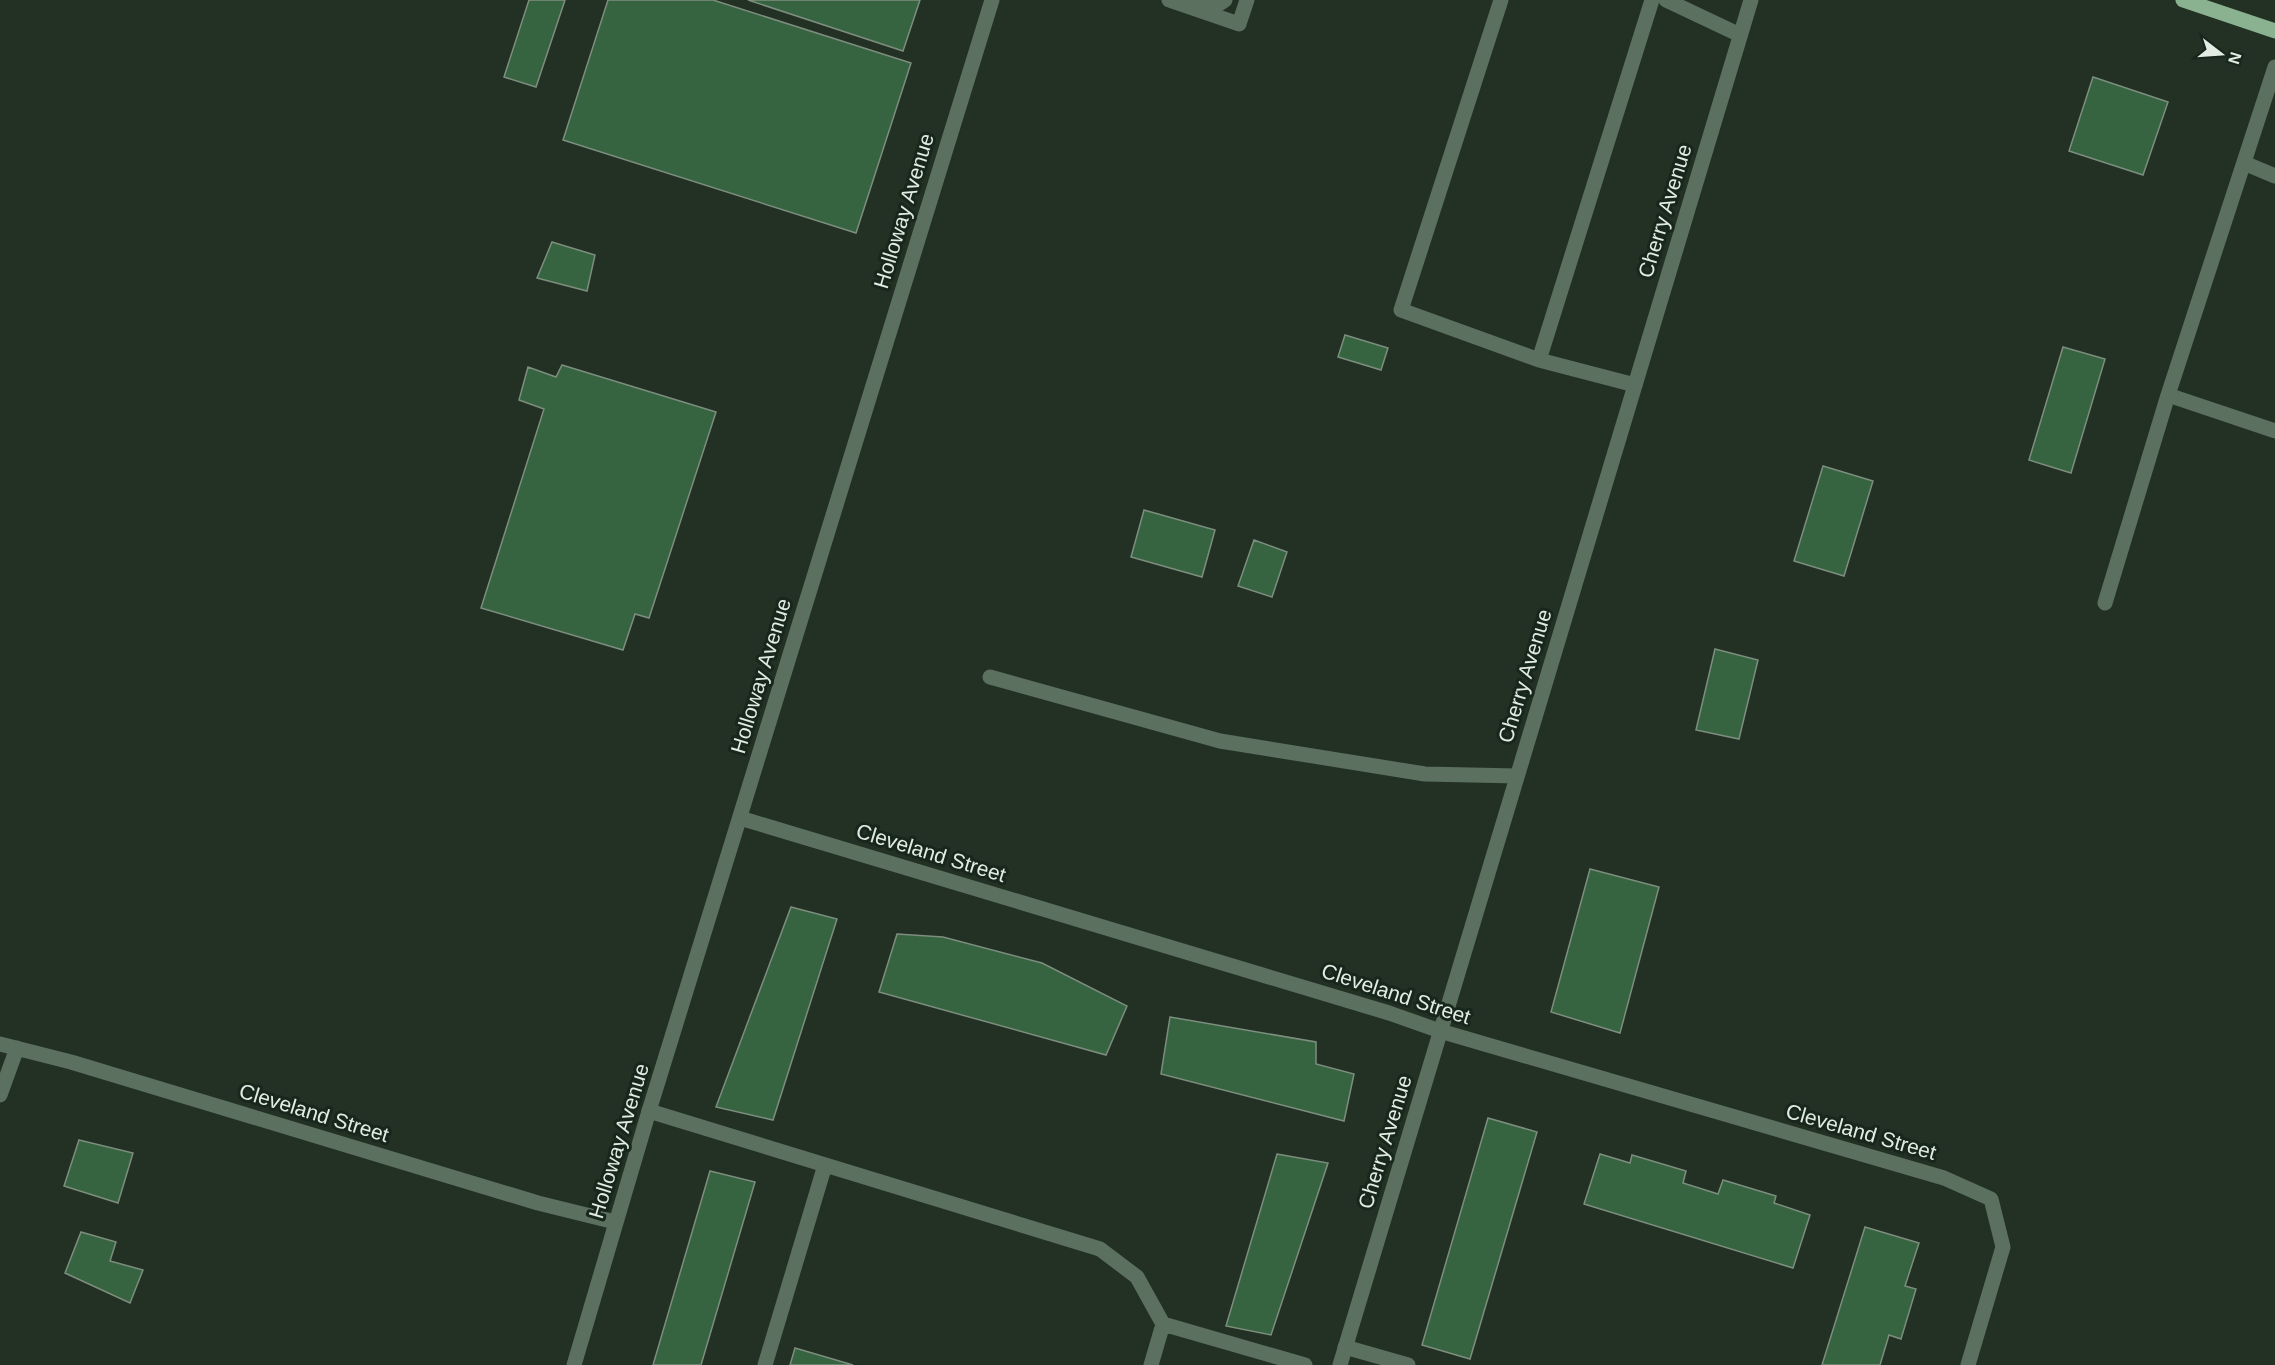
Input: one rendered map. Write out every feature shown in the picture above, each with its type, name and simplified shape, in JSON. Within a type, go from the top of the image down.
[{"type":"main road","points":[[2183,0],[2275,30]]},
{"type":"street","name":"Holloway Avenue","points":[[574,1365],[615,1222],[992,0]]},
{"type":"street","points":[[1169,0],[1239,24],[1247,0]]},
{"type":"street","points":[[1199,0],[1219,4],[1225,0]]},
{"type":"street","points":[[1501,0],[1401,310],[1539,360],[1635,385]]},
{"type":"street","points":[[1539,360],[1652,0]]},
{"type":"street","points":[[1666,0],[1740,35]]},
{"type":"street","name":"Cherry Avenue","points":[[1340,1365],[1750,0]]},
{"type":"street","points":[[2105,603],[2168,395],[2275,67]]},
{"type":"street","points":[[2244,163],[2275,176]]},
{"type":"street","points":[[2168,395],[2275,431]]},
{"type":"street","points":[[990,677],[1220,741],[1425,774],[1517,776]]},
{"type":"street","name":"Cleveland Street","points":[[740,818],[1389,1013],[1440,1031],[1944,1178],[1991,1199],[2003,1247],[1968,1365]]},
{"type":"street","name":"Cleveland Street","points":[[0,1044],[538,1203],[615,1222]]},
{"type":"street","points":[[0,1095],[17,1048]]},
{"type":"street","points":[[649,1111],[1101,1249],[1137,1276],[1163,1324],[1151,1365]]},
{"type":"street","points":[[765,1365],[825,1165]]},
{"type":"street","points":[[1163,1324],[1305,1365]]},
{"type":"street","points":[[1345,1347],[1408,1365]]},
{"type":"building","points":[[529,0],[565,0],[536,87],[504,77]]},
{"type":"building","points":[[608,0],[713,0],[911,63],[856,233],[563,140]]},
{"type":"building","points":[[748,0],[920,0],[903,51]]},
{"type":"building","points":[[2093,77],[2168,102],[2143,175],[2069,151]]},
{"type":"building","points":[[552,242],[595,255],[587,291],[537,278]]},
{"type":"building","points":[[1345,335],[1388,348],[1381,370],[1338,357]]},
{"type":"building","points":[[2063,347],[2105,359],[2071,473],[2029,460]]},
{"type":"building","points":[[562,365],[716,412],[649,618],[635,614],[623,650],[481,608],[544,409],[519,400],[528,367],[556,377]]},
{"type":"building","points":[[1823,466],[1873,481],[1844,576],[1794,561]]},
{"type":"building","points":[[1144,510],[1215,530],[1202,577],[1131,557]]},
{"type":"building","points":[[1254,540],[1287,552],[1272,597],[1238,586]]},
{"type":"building","points":[[1715,649],[1758,660],[1739,739],[1696,730]]},
{"type":"building","points":[[1590,869],[1659,887],[1620,1033],[1551,1012]]},
{"type":"building","points":[[791,907],[837,919],[773,1120],[716,1107]]},
{"type":"building","points":[[897,934],[943,937],[1042,963],[1127,1006],[1106,1055],[879,992]]},
{"type":"building","points":[[1170,1017],[1316,1042],[1316,1064],[1354,1074],[1344,1121],[1161,1074]]},
{"type":"building","points":[[1488,1118],[1537,1132],[1470,1359],[1422,1345]]},
{"type":"building","points":[[79,1140],[133,1153],[118,1203],[64,1186]]},
{"type":"building","points":[[1277,1154],[1328,1163],[1271,1335],[1226,1326]]},
{"type":"building","points":[[1600,1154],[1630,1163],[1632,1155],[1686,1171],[1683,1183],[1718,1194],[1723,1180],[1776,1196],[1774,1203],[1810,1215],[1793,1268],[1584,1204]]},
{"type":"building","points":[[710,1171],[755,1182],[701,1365],[653,1365]]},
{"type":"building","points":[[1865,1227],[1919,1243],[1905,1286],[1916,1289],[1901,1339],[1889,1335],[1880,1365],[1822,1365]]},
{"type":"building","points":[[81,1232],[116,1242],[110,1261],[143,1270],[130,1303],[65,1273]]},
{"type":"building","points":[[795,1348],[853,1365],[790,1365]]}]
